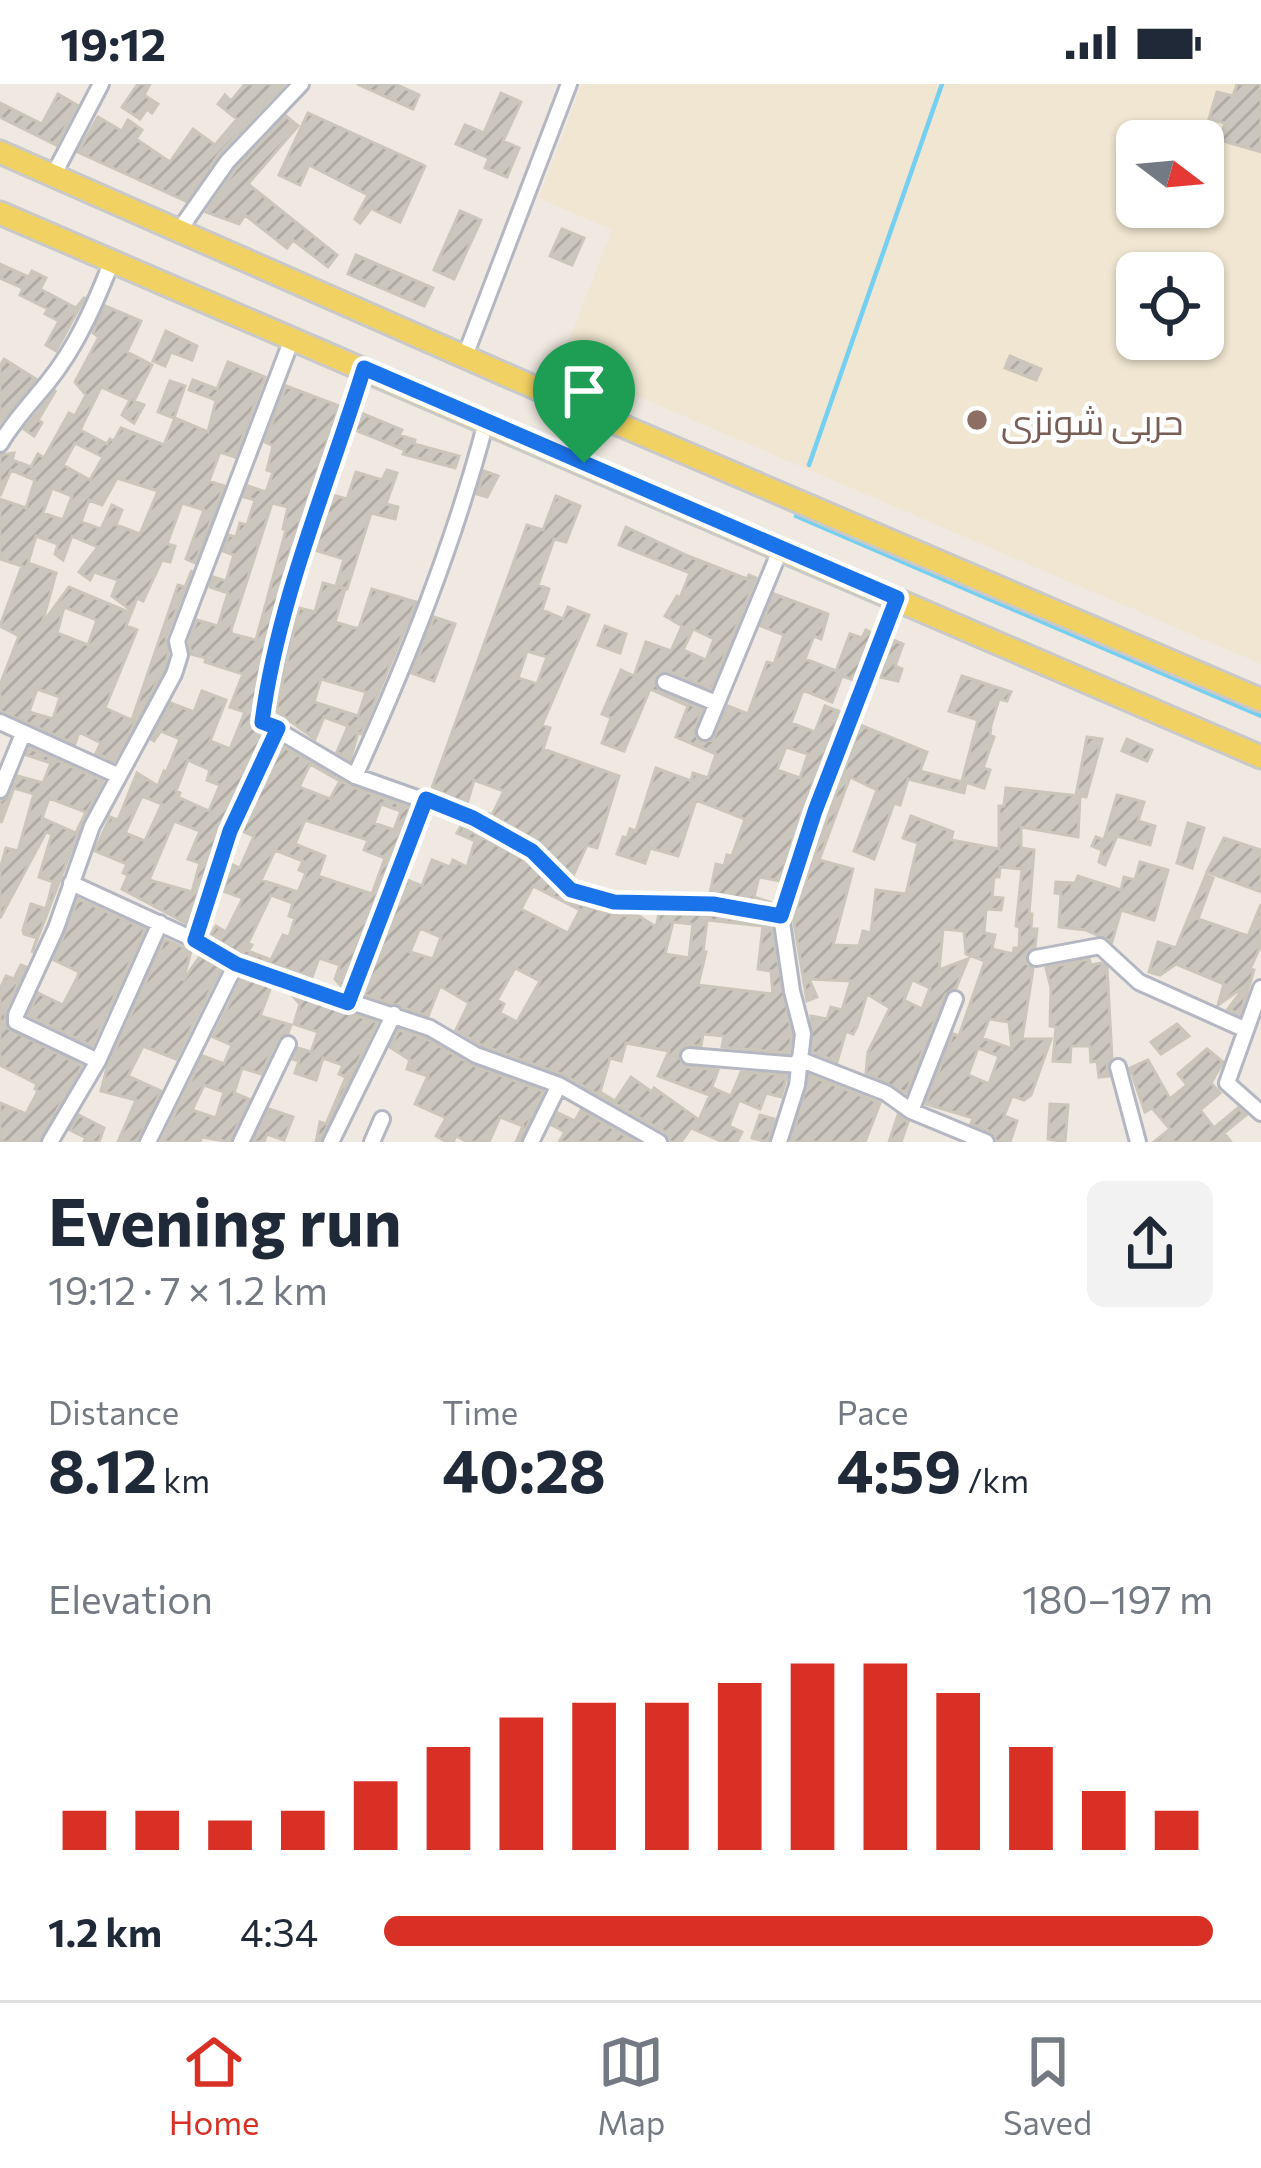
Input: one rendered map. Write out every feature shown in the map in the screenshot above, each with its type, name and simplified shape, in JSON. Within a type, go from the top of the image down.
[{"type":"main road","points":[[0,152],[1261,700]]},
{"type":"main road","points":[[0,214],[1261,757]]},
{"type":"main road","points":[[584,463],[573,438],[579,425],[597,415]]},
{"type":"street","points":[[54,174],[101,84]]},
{"type":"street","points":[[180,229],[227,162],[301,84]]},
{"type":"street","points":[[465,356],[569,84]]},
{"type":"street","points":[[0,444],[90,318],[112,261]]},
{"type":"street","points":[[98,1060],[16,1022],[117,775],[174,674],[180,655],[177,641],[292,339]]},
{"type":"street","points":[[364,368],[313,513],[278,640],[262,722],[355,776],[473,818],[532,851],[571,890],[614,902],[713,904],[781,916]]},
{"type":"street","points":[[355,776],[401,676],[465,503],[486,422]]},
{"type":"street","points":[[705,732],[781,548]]},
{"type":"street","points":[[779,1142],[797,1085],[803,1034],[781,916],[815,811],[897,598]]},
{"type":"street","points":[[665,682],[716,704]]},
{"type":"street","points":[[0,722],[117,775]]},
{"type":"street","points":[[195,940],[230,831],[278,728]]},
{"type":"street","points":[[0,790],[22,734]]},
{"type":"street","points":[[348,1003],[426,799]]},
{"type":"street","points":[[71,883],[236,964],[430,1028],[476,1055],[559,1085],[659,1142]]},
{"type":"street","points":[[50,1142],[98,1060],[160,923]]},
{"type":"street","points":[[1036,958],[1100,946],[1139,982],[1244,1029]]},
{"type":"street","points":[[148,1142],[236,964]]},
{"type":"street","points":[[1261,988],[1227,1083],[1261,1113]]},
{"type":"street","points":[[911,1111],[955,999]]},
{"type":"street","points":[[331,1142],[394,1014]]},
{"type":"street","points":[[241,1142],[288,1044]]},
{"type":"street","points":[[689,1057],[799,1062],[886,1093],[911,1111],[986,1142]]},
{"type":"street","points":[[1118,1067],[1138,1142]]},
{"type":"street","points":[[531,1142],[559,1085]]},
{"type":"street","points":[[372,1142],[382,1119]]},
{"type":"shaded area","name":"حربی شونزی","points":[[582,84],[1261,84],[1261,664],[560,363],[612,230],[539,198]]},
{"type":"building","points":[[138,84],[150,84],[144,95],[158,104],[140,119],[122,107]]},
{"type":"building","points":[[245,84],[285,84],[219,154],[186,201],[78,152],[98,117],[122,131],[128,120],[142,130],[136,139],[170,162],[193,129],[215,145],[237,119],[218,104],[225,95],[231,101]]},
{"type":"building","points":[[357,84],[395,84],[419,95],[413,109]]},
{"type":"building","points":[[1237,84],[1261,84],[1261,152],[1224,141],[1224,120],[1209,119],[1217,92],[1233,96]]},
{"type":"building","points":[[501,93],[521,102],[503,141],[519,148],[507,177],[485,168],[489,158],[456,144],[465,125],[484,133]]},
{"type":"building","points":[[58,94],[77,105],[56,145],[0,117],[0,103],[42,124]]},
{"type":"building","points":[[308,113],[425,166],[400,222],[373,206],[360,223],[355,219],[368,195],[309,165],[300,185],[279,175]]},
{"type":"building","points":[[286,116],[298,126],[248,184],[337,255],[328,267],[293,240],[287,248],[245,215],[239,224],[206,212],[236,169]]},
{"type":"building","points":[[460,211],[481,220],[454,279],[434,270]]},
{"type":"building","points":[[562,229],[584,238],[572,265],[550,256]]},
{"type":"building","points":[[356,255],[433,288],[424,306],[348,274]]},
{"type":"building","points":[[0,264],[29,277],[32,271],[46,278],[40,289],[76,308],[85,297],[56,351],[46,345],[59,321],[45,314],[48,309],[20,295],[23,288],[0,278]]},
{"type":"building","points":[[105,306],[141,321],[127,352],[152,365],[134,401],[144,405],[134,423],[122,415],[130,400],[101,387],[80,430],[107,444],[121,428],[164,445],[175,418],[208,432],[216,400],[189,390],[193,380],[217,389],[228,362],[265,377],[235,457],[220,452],[209,481],[224,486],[195,563],[186,559],[204,510],[182,503],[167,544],[175,546],[170,562],[162,560],[143,601],[137,598],[132,611],[112,596],[118,580],[94,572],[90,580],[79,572],[98,547],[72,536],[63,560],[55,554],[58,544],[36,536],[28,563],[56,573],[42,624],[69,587],[131,613],[126,626],[137,630],[105,708],[132,720],[178,585],[185,587],[192,570],[166,637],[164,670],[114,761],[96,753],[101,743],[79,732],[75,744],[0,711],[0,685],[19,636],[0,626],[22,566],[0,559],[0,499],[26,508],[35,480],[11,470],[0,496],[0,455],[14,453],[12,460],[31,467],[38,454],[44,458],[69,413],[75,416],[86,395],[75,382],[99,337],[93,333]],"holes":[[[75,443],[103,457],[90,480],[63,465]],[[117,478],[158,491],[140,534],[116,525],[122,510],[112,505],[101,529],[81,522],[89,500],[102,505]],[[52,488],[72,496],[63,520],[43,513]],[[64,607],[97,620],[88,645],[57,633]],[[37,689],[60,697],[53,719],[29,712]]]},
{"type":"building","points":[[166,331],[197,346],[192,360],[171,352],[165,366],[153,361]]},
{"type":"building","points":[[1010,356],[1041,369],[1036,380],[1005,368]]},
{"type":"building","points":[[4,359],[36,379],[0,423],[0,366]]},
{"type":"building","points":[[170,381],[185,386],[174,418],[158,412]]},
{"type":"building","points":[[286,386],[339,406],[286,565],[251,718],[252,727],[263,734],[220,826],[188,924],[122,889],[127,864],[95,851],[110,817],[118,820],[137,773],[158,786],[166,773],[180,739],[161,731],[151,739],[171,703],[194,712],[202,691],[226,700],[210,741],[230,749],[245,712],[230,707],[243,674],[191,654],[189,642],[197,620],[218,626],[228,593],[210,587],[213,577],[226,581],[234,555],[223,551],[229,535],[236,537],[240,523],[247,525],[255,500],[244,497],[248,486],[266,492],[273,472],[267,470],[273,446],[265,442]],"holes":[[[272,503],[288,507],[256,640],[231,630]],[[188,760],[210,770],[207,780],[220,785],[209,811],[178,797]],[[142,796],[162,804],[145,841],[125,833]],[[174,821],[200,831],[188,859],[200,863],[192,892],[149,880]]]},
{"type":"building","points":[[56,390],[38,420],[42,423],[34,436],[24,429]]},
{"type":"building","points":[[361,413],[402,430],[399,435],[415,440],[414,444],[459,456],[455,468],[403,454],[405,450],[355,430]]},
{"type":"building","points":[[387,470],[397,473],[386,504],[398,507],[395,519],[371,513],[347,589],[336,586],[344,559],[315,550],[333,495],[347,499],[356,472],[382,480]]},
{"type":"building","points":[[484,471],[498,476],[487,497],[477,494]]},
{"type":"building","points":[[556,496],[580,506],[566,542],[554,539],[538,585],[549,589],[542,610],[563,619],[568,607],[589,615],[542,725],[550,728],[543,749],[619,776],[597,848],[587,845],[573,876],[538,842],[488,813],[492,815],[504,791],[474,780],[467,804],[432,788],[527,525],[543,530]],"holes":[[[527,651],[547,657],[537,684],[518,678]]]},
{"type":"building","points":[[626,527],[688,556],[747,579],[749,575],[756,578],[711,689],[668,671],[654,679],[660,692],[702,709],[694,732],[700,742],[713,740],[728,706],[748,714],[767,662],[774,664],[784,635],[761,626],[774,594],[828,614],[821,639],[814,636],[805,659],[836,671],[850,634],[862,638],[866,630],[872,633],[854,680],[842,676],[832,702],[803,690],[791,723],[815,732],[825,706],[841,712],[780,881],[759,877],[754,897],[772,903],[710,893],[716,864],[724,866],[727,855],[732,856],[745,819],[696,800],[678,856],[650,848],[645,863],[617,854],[623,837],[627,838],[630,829],[636,831],[656,768],[691,781],[693,773],[708,778],[716,754],[676,737],[688,706],[650,689],[624,751],[602,743],[611,718],[602,714],[621,670],[634,676],[646,642],[671,651],[682,626],[665,616],[680,598],[690,573],[619,545]],"holes":[[[693,629],[714,639],[706,660],[683,650]],[[786,747],[808,754],[800,778],[777,770]]]},
{"type":"building","points":[[323,583],[345,589],[335,622],[355,628],[359,628],[372,589],[416,602],[350,760],[337,752],[348,726],[324,717],[315,739],[276,711],[299,608],[315,612]],"holes":[[[321,679],[366,692],[358,716],[314,702]]]},
{"type":"building","points":[[434,617],[455,624],[434,681],[412,673]]},
{"type":"building","points":[[605,626],[626,634],[620,653],[598,645]]},
{"type":"building","points":[[893,640],[903,644],[895,666],[902,669],[898,681],[879,677]]},
{"type":"building","points":[[962,676],[1011,692],[1007,701],[999,699],[991,725],[994,737],[983,768],[990,770],[984,788],[962,781],[978,720],[949,711]]},
{"type":"building","points":[[860,725],[927,752],[920,771],[966,783],[964,793],[908,779],[874,859],[854,851],[877,790],[850,777],[819,860],[853,869],[833,945],[859,946],[863,931],[871,933],[876,890],[906,894],[918,843],[903,838],[911,816],[953,832],[951,840],[999,849],[999,806],[1004,806],[1006,788],[1080,796],[1078,837],[1021,827],[1021,848],[1034,850],[1029,914],[1031,929],[1037,929],[1035,947],[1025,955],[1033,969],[1022,1039],[1051,1039],[1031,1095],[1024,1100],[1012,1096],[1004,1116],[1017,1121],[1010,1142],[997,1142],[991,1132],[971,1124],[973,1118],[926,1104],[953,1034],[959,1036],[985,961],[966,954],[964,931],[943,929],[939,970],[968,959],[956,988],[945,995],[906,1093],[866,1073],[868,1052],[890,1008],[867,994],[857,1027],[853,1034],[846,1031],[837,1062],[812,1052],[811,1016],[827,1019],[831,1007],[842,1010],[851,981],[809,979],[817,997],[807,1001],[793,917]],"holes":[[[1000,867],[1022,869],[1016,926],[1020,927],[1019,948],[1013,954],[992,949],[995,935],[984,933],[986,909],[1001,910],[1003,898],[992,897],[994,877],[999,877]],[[912,980],[930,988],[922,1009],[904,1000]],[[989,1019],[1009,1022],[1012,1049],[982,1038]],[[978,1048],[999,1056],[989,1084],[968,1075]]]},
{"type":"building","points":[[1087,737],[1102,739],[1086,797],[1076,795]]},
{"type":"building","points":[[1127,739],[1152,750],[1147,761],[1122,751]]},
{"type":"building","points":[[282,746],[350,786],[410,808],[342,987],[335,979],[340,965],[319,958],[312,977],[241,954],[210,936],[216,926],[226,932],[243,898],[223,891],[231,864],[240,868],[254,836],[242,831]],"holes":[[[310,764],[340,781],[330,799],[299,787]],[[381,804],[401,811],[394,830],[374,823]],[[305,820],[368,840],[364,850],[385,858],[372,894],[318,876],[325,856],[295,844]],[[275,850],[303,861],[299,870],[306,873],[298,892],[261,880]],[[271,895],[293,903],[289,916],[295,918],[289,937],[283,935],[271,960],[248,951],[252,945],[248,943]]]},
{"type":"building","points":[[30,748],[103,781],[82,822],[32,953],[37,938],[23,930],[31,904],[46,909],[53,882],[39,877],[52,834],[46,832],[0,918],[0,870],[6,848],[18,851],[34,794],[14,788],[1,823],[0,801],[10,795],[18,776],[43,783],[51,763],[26,755]],"holes":[[[49,798],[86,812],[76,833],[42,818]]]},
{"type":"building","points":[[1117,795],[1144,802],[1138,821],[1155,826],[1150,845],[1117,836],[1105,865],[1099,862],[1102,850],[1092,846],[1096,837],[1104,840]]},
{"type":"building","points":[[1188,823],[1204,828],[1192,868],[1177,863]]},
{"type":"building","points":[[461,826],[525,860],[568,901],[620,916],[636,914],[656,927],[659,914],[712,915],[771,926],[792,1035],[789,1053],[722,1047],[724,1036],[703,1034],[701,1046],[685,1045],[678,1056],[687,1067],[718,1070],[709,1095],[658,1076],[669,1051],[626,1043],[621,1061],[610,1058],[600,1092],[615,1101],[631,1077],[699,1120],[713,1088],[731,1096],[741,1072],[787,1075],[781,1097],[766,1093],[760,1109],[739,1100],[729,1126],[742,1132],[737,1142],[723,1142],[691,1128],[681,1142],[670,1142],[665,1132],[564,1075],[481,1045],[456,1030],[469,1003],[440,986],[428,1016],[363,994],[407,880],[422,886],[432,860],[450,867],[453,860],[467,867],[475,841],[457,833]],"holes":[[[533,886],[580,910],[568,933],[521,909]],[[707,920],[763,926],[758,969],[771,971],[773,994],[698,985]],[[673,922],[693,924],[689,958],[665,954]],[[420,928],[441,937],[433,959],[410,952]],[[515,968],[540,981],[517,1022],[500,1013],[504,1004],[497,1000]]]},
{"type":"building","points":[[1224,838],[1261,850],[1261,892],[1207,872]]},
{"type":"building","points":[[1140,862],[1168,870],[1154,920],[1121,910],[1112,942],[1086,930],[1059,927],[1061,894],[1055,893],[1056,882],[1072,883],[1071,892],[1078,876],[1121,890],[1124,877],[1135,880]]},
{"type":"building","points":[[1206,875],[1213,878],[1198,919],[1248,936],[1261,904],[1261,945],[1250,969],[1254,970],[1240,1015],[1228,1009],[1246,985],[1218,1005],[1224,984],[1176,964],[1160,975],[1149,972],[1158,942],[1176,948]]},
{"type":"building","points":[[78,899],[145,929],[92,1046],[28,1015],[38,993],[63,1005],[77,978],[79,972],[54,960]]},
{"type":"building","points":[[165,939],[191,951],[183,981],[200,956],[221,968],[176,1059],[143,1046],[128,1076],[161,1091],[137,1142],[118,1142],[136,1100],[101,1091]]},
{"type":"building","points":[[1089,959],[1091,965],[1107,967],[1109,1076],[1099,1077],[1090,1046],[1071,1046],[1070,1062],[1053,1061],[1056,1027],[1050,1026],[1051,988],[1046,968]]},
{"type":"building","points":[[21,965],[26,967],[5,1011],[6,1027],[82,1066],[39,1142],[0,1142],[0,1103],[26,1114],[38,1091],[37,1084],[0,1065],[0,989],[6,976],[14,979]]},
{"type":"building","points":[[242,978],[271,987],[260,1016],[291,1025],[278,1038],[261,1074],[242,1068],[234,1093],[249,1099],[230,1142],[202,1137],[200,1142],[161,1142],[203,1056],[224,1064],[232,1045],[213,1037]],"holes":[[[204,1085],[224,1092],[216,1118],[192,1110]]]},
{"type":"building","points":[[291,994],[377,1022],[320,1142],[316,1142],[320,1122],[326,1124],[346,1077],[339,1074],[343,1065],[323,1058],[316,1080],[295,1073],[299,1061],[293,1059],[298,1048],[311,1052],[318,1032],[294,1024],[300,1004]]},
{"type":"building","points":[[1177,1024],[1189,1036],[1161,1054],[1151,1042]]},
{"type":"building","points":[[399,1030],[425,1038],[472,1065],[543,1091],[520,1142],[516,1142],[523,1126],[500,1117],[489,1142],[468,1142],[456,1136],[447,1142],[436,1136],[446,1118],[415,1104],[428,1076],[407,1069],[410,1060],[390,1047]]},
{"type":"building","points":[[1207,1049],[1223,1062],[1211,1083],[1220,1093],[1200,1110],[1214,1128],[1238,1108],[1246,1115],[1224,1133],[1231,1142],[1154,1142],[1170,1129],[1152,1108],[1145,1112],[1130,1068],[1148,1060],[1170,1099],[1187,1085],[1178,1074]]},
{"type":"building","points":[[809,1075],[880,1103],[865,1142],[791,1142]]},
{"type":"building","points":[[1050,1104],[1068,1105],[1065,1142],[1048,1139]]},
{"type":"building","points":[[269,1109],[293,1117],[284,1140],[267,1134],[264,1142],[253,1142]]},
{"type":"building","points":[[581,1110],[636,1142],[559,1142],[565,1132],[552,1125],[558,1113],[575,1121]]},
{"type":"building","points":[[79,1115],[104,1128],[99,1142],[84,1142],[86,1138],[70,1130]]},
{"type":"building","points":[[760,1115],[774,1119],[768,1142],[752,1138]]},
{"type":"building","points":[[898,1115],[908,1122],[901,1142],[889,1142]]},
{"type":"waterway","points":[[809,465],[942,84]]},
{"type":"waterway","points":[[799,510],[796,516],[1261,716]]},
{"type":"place","name":"حربی شونزی","points":[[977,420]]},
{"type":"route","points":[[364,368],[584,463],[897,598],[815,811],[781,916],[713,904],[614,902],[571,890],[532,851],[473,818],[426,799],[348,1003],[236,964],[195,940],[230,831],[278,728],[262,722],[278,640],[313,513],[364,368]]}]
